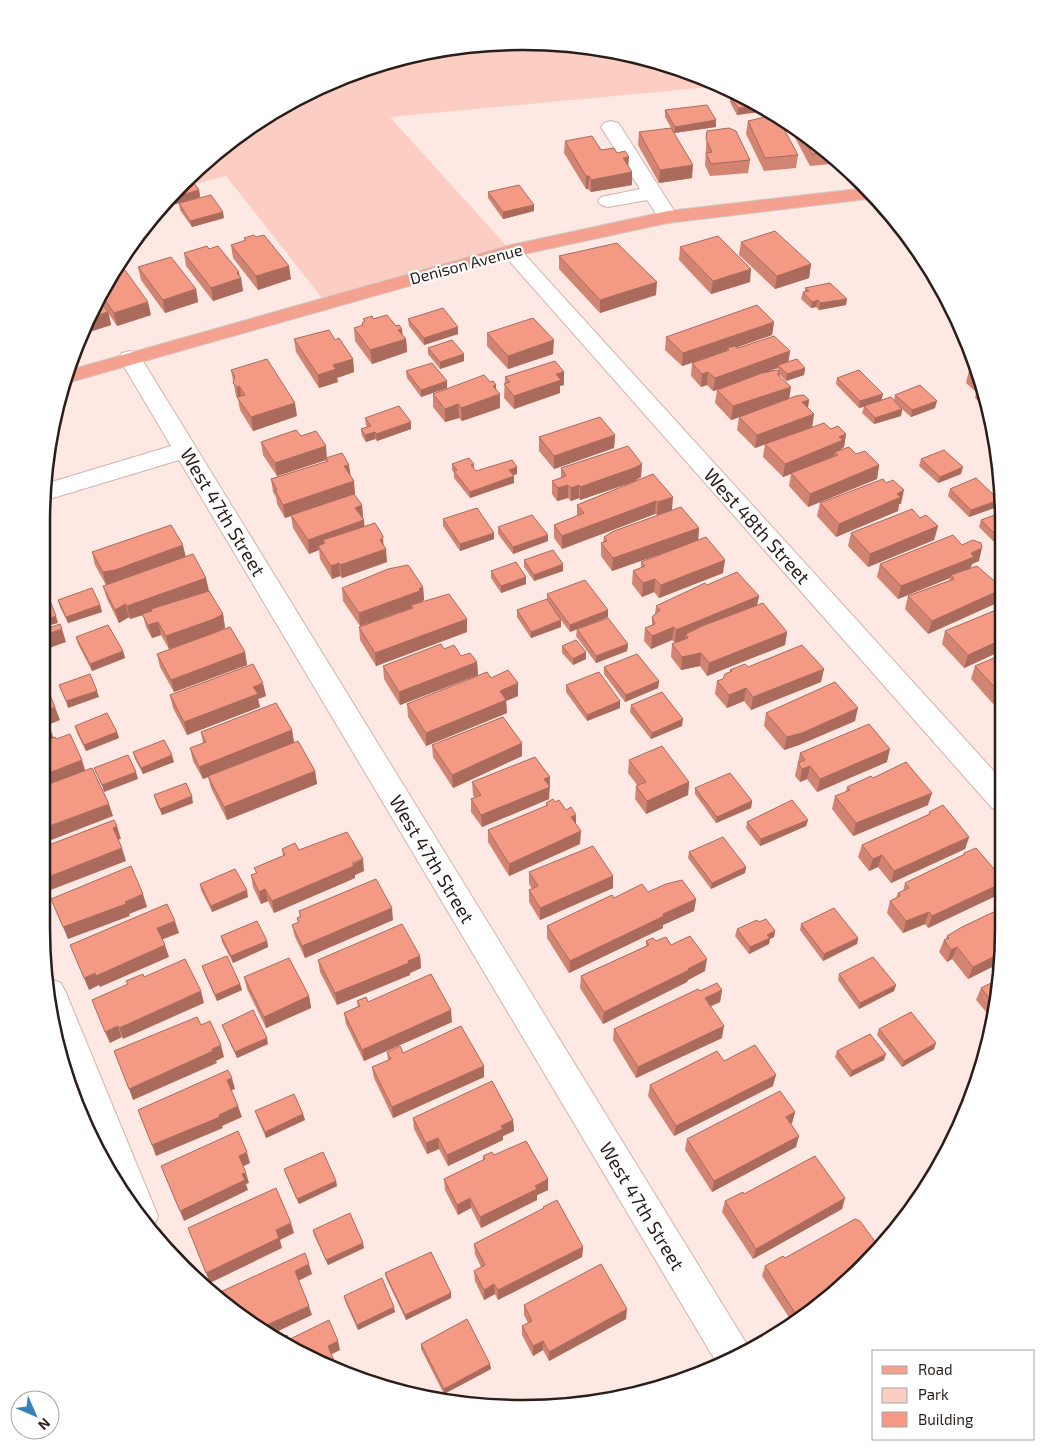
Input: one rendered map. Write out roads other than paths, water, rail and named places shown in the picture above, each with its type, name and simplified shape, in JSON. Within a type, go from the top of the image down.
[{"type":"main road","name":"Denison Avenue","points":[[73,376],[130,358],[511,251],[668,217],[862,193]]},
{"type":"street","points":[[611,127],[668,217]]},
{"type":"street","points":[[608,201],[652,193]]},
{"type":"street","name":"West 48th Street","points":[[511,251],[995,792]]},
{"type":"street","name":"West 47th Street","points":[[130,358],[730,1351]]},
{"type":"street","points":[[51,491],[185,450]]},
{"type":"street","points":[[58,1012],[131,1191]]}]
